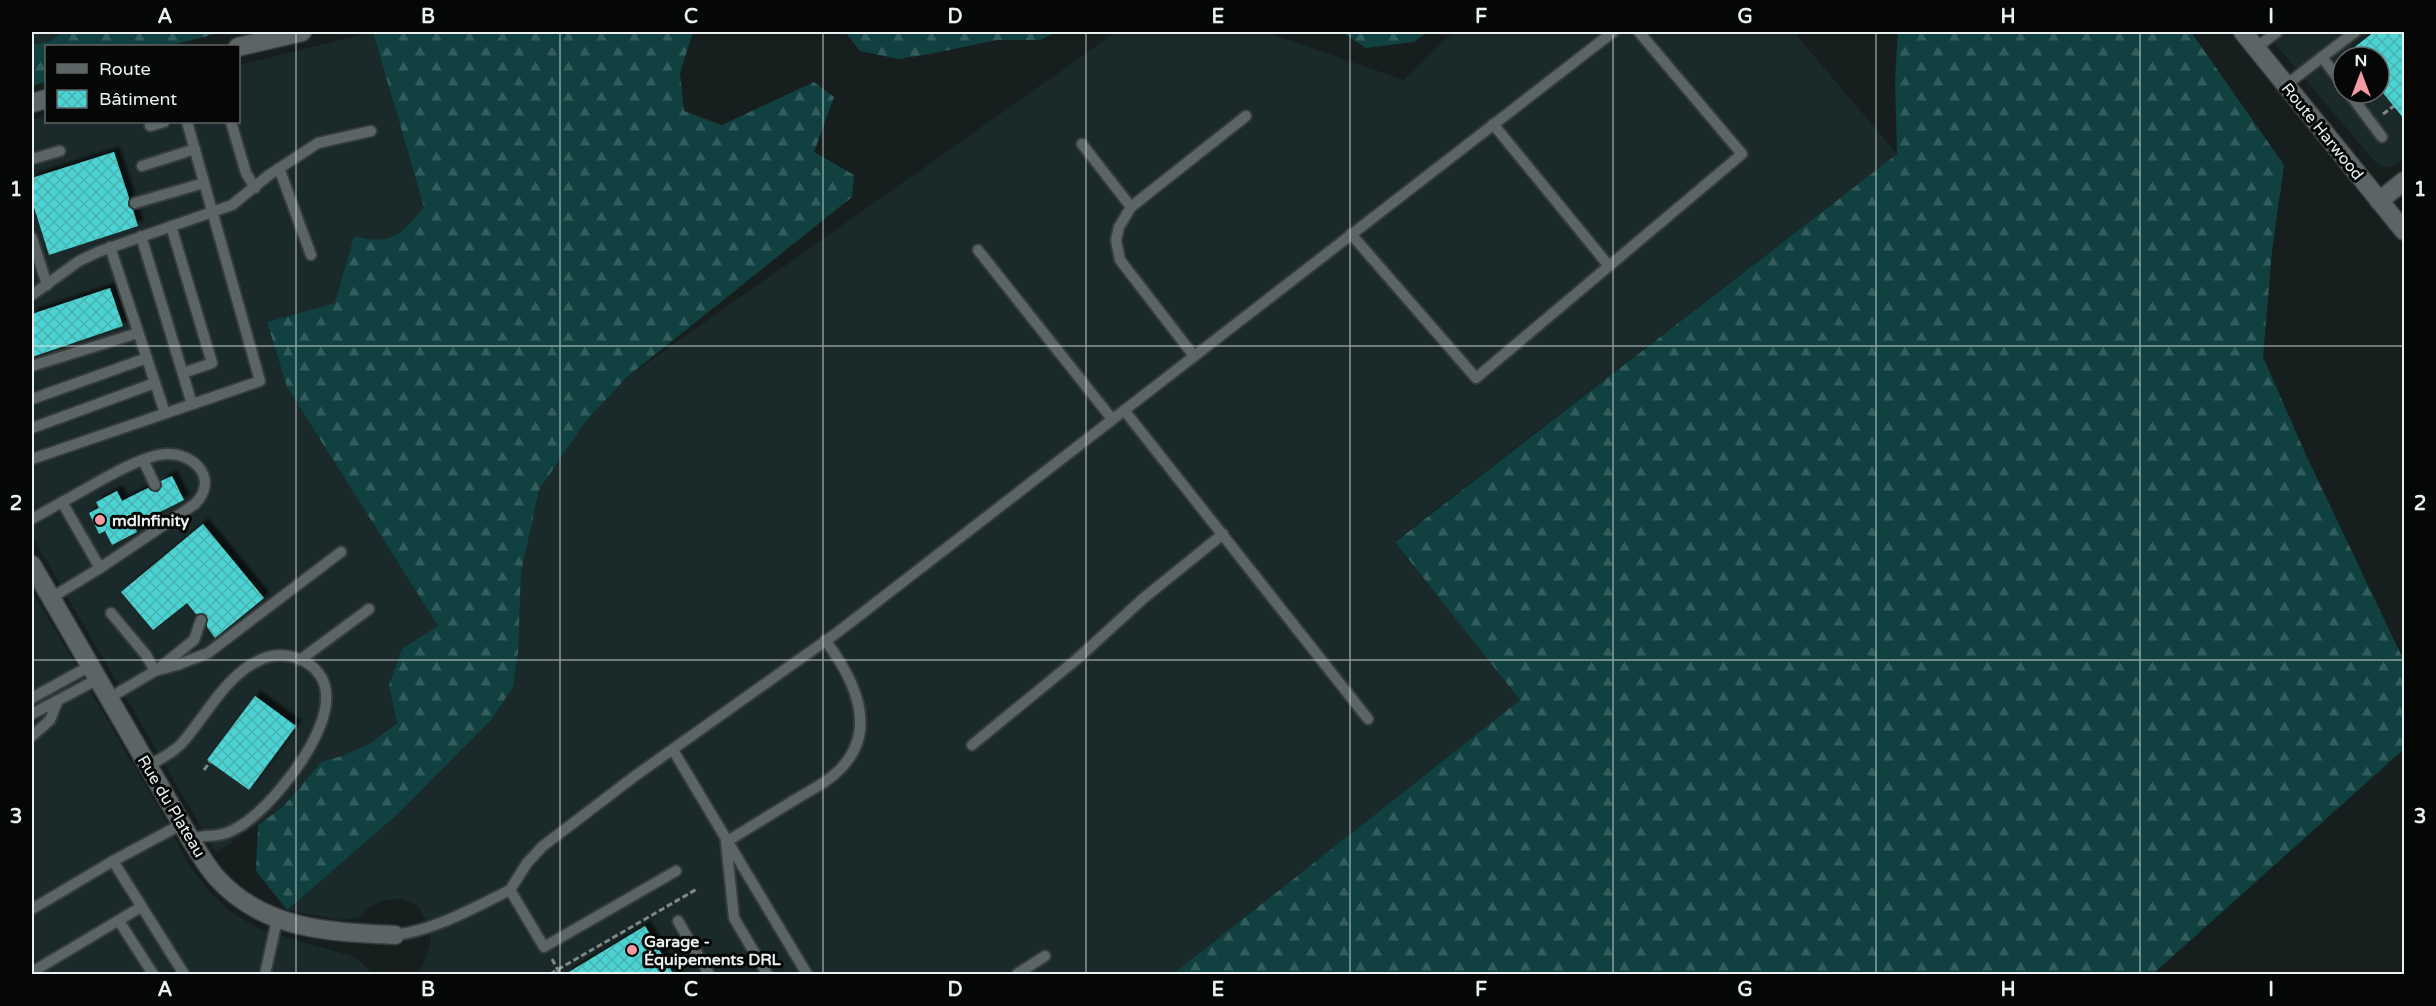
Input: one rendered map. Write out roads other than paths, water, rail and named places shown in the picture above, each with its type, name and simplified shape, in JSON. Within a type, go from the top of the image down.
[{"type":"street","points":[[240,47],[302,32]]},
{"type":"street","name":"Route Harwood","points":[[2243,32],[2404,231]]},
{"type":"street","points":[[2379,201],[2404,181]]},
{"type":"street","name":"Rue du Plateau","points":[[32,565],[187,832],[215,876],[227,890],[255,909],[277,920],[318,930],[395,935]]},
{"type":"lane","points":[[395,935],[435,924],[510,890],[527,863],[543,846],[825,640],[1613,32]]},
{"type":"lane","points":[[1351,234],[1476,378],[1742,154],[1639,32]]},
{"type":"lane","points":[[2256,48],[2277,32]]},
{"type":"lane","points":[[2286,85],[2355,32]]},
{"type":"lane","points":[[2322,57],[2331,69]]},
{"type":"lane","points":[[2358,105],[2382,137]]},
{"type":"lane","points":[[1194,356],[1120,260],[1116,240],[1119,227],[1131,207],[1246,116]]},
{"type":"lane","points":[[150,126],[160,123]]},
{"type":"lane","points":[[32,459],[260,381],[188,123]]},
{"type":"lane","points":[[231,123],[246,173],[255,188]]},
{"type":"lane","points":[[1493,124],[1609,266]]},
{"type":"lane","points":[[32,295],[79,261],[141,236],[232,205],[279,168],[318,143],[371,131]]},
{"type":"lane","points":[[1082,144],[1131,207]]},
{"type":"lane","points":[[142,166],[195,149]]},
{"type":"lane","points":[[32,159],[60,151]]},
{"type":"lane","points":[[279,168],[311,255]]},
{"type":"lane","points":[[135,203],[204,183]]},
{"type":"lane","points":[[171,226],[212,363],[183,373]]},
{"type":"lane","points":[[141,236],[192,404]]},
{"type":"lane","points":[[32,238],[47,285]]},
{"type":"lane","points":[[110,248],[165,413]]},
{"type":"lane","points":[[978,250],[1112,419]]},
{"type":"lane","points":[[32,366],[86,344],[138,333]]},
{"type":"lane","points":[[32,399],[147,358]]},
{"type":"lane","points":[[32,428],[155,384]]},
{"type":"lane","points":[[1124,410],[1368,719]]},
{"type":"lane","points":[[32,519],[154,455],[167,454],[189,458],[202,472],[205,482],[204,491],[195,504],[51,598]]},
{"type":"lane","points":[[142,460],[155,484]]},
{"type":"lane","points":[[62,502],[100,568]]},
{"type":"lane","points":[[972,745],[1077,659],[1145,597],[1223,534]]},
{"type":"lane","points":[[155,671],[208,653],[341,552]]},
{"type":"lane","points":[[300,660],[369,609]]},
{"type":"lane","points":[[111,613],[146,655],[155,671]]},
{"type":"lane","points":[[109,698],[155,671],[194,640],[201,621]]},
{"type":"lane","points":[[726,842],[834,775],[851,757],[860,736],[860,709],[853,686],[842,663],[825,640]]},
{"type":"lane","points":[[32,909],[113,861],[187,832],[215,836],[228,833],[258,811],[276,794],[308,750],[320,728],[326,710],[326,689],[318,672],[300,660],[286,656],[269,656],[243,670],[182,743],[148,766]]},
{"type":"lane","points":[[32,698],[94,673]]},
{"type":"lane","points":[[32,714],[58,700],[94,673]]},
{"type":"lane","points":[[32,736],[50,720],[58,700]]},
{"type":"lane","points":[[673,750],[807,975]]},
{"type":"lane","points":[[726,842],[734,918],[767,975]]},
{"type":"lane","points":[[113,861],[184,975]]},
{"type":"lane","points":[[510,890],[544,947],[676,871]]},
{"type":"lane","points":[[32,972],[141,907]]},
{"type":"lane","points":[[265,974],[277,920]]},
{"type":"lane","points":[[119,921],[153,975]]},
{"type":"lane","points":[[678,921],[709,975]]},
{"type":"lane","points":[[1017,975],[1045,956]]},
{"type":"place","name":"mdInfinity","points":[[100,520]]},
{"type":"place","name":"Garage - Équipements DRL","points":[[632,950]]}]
